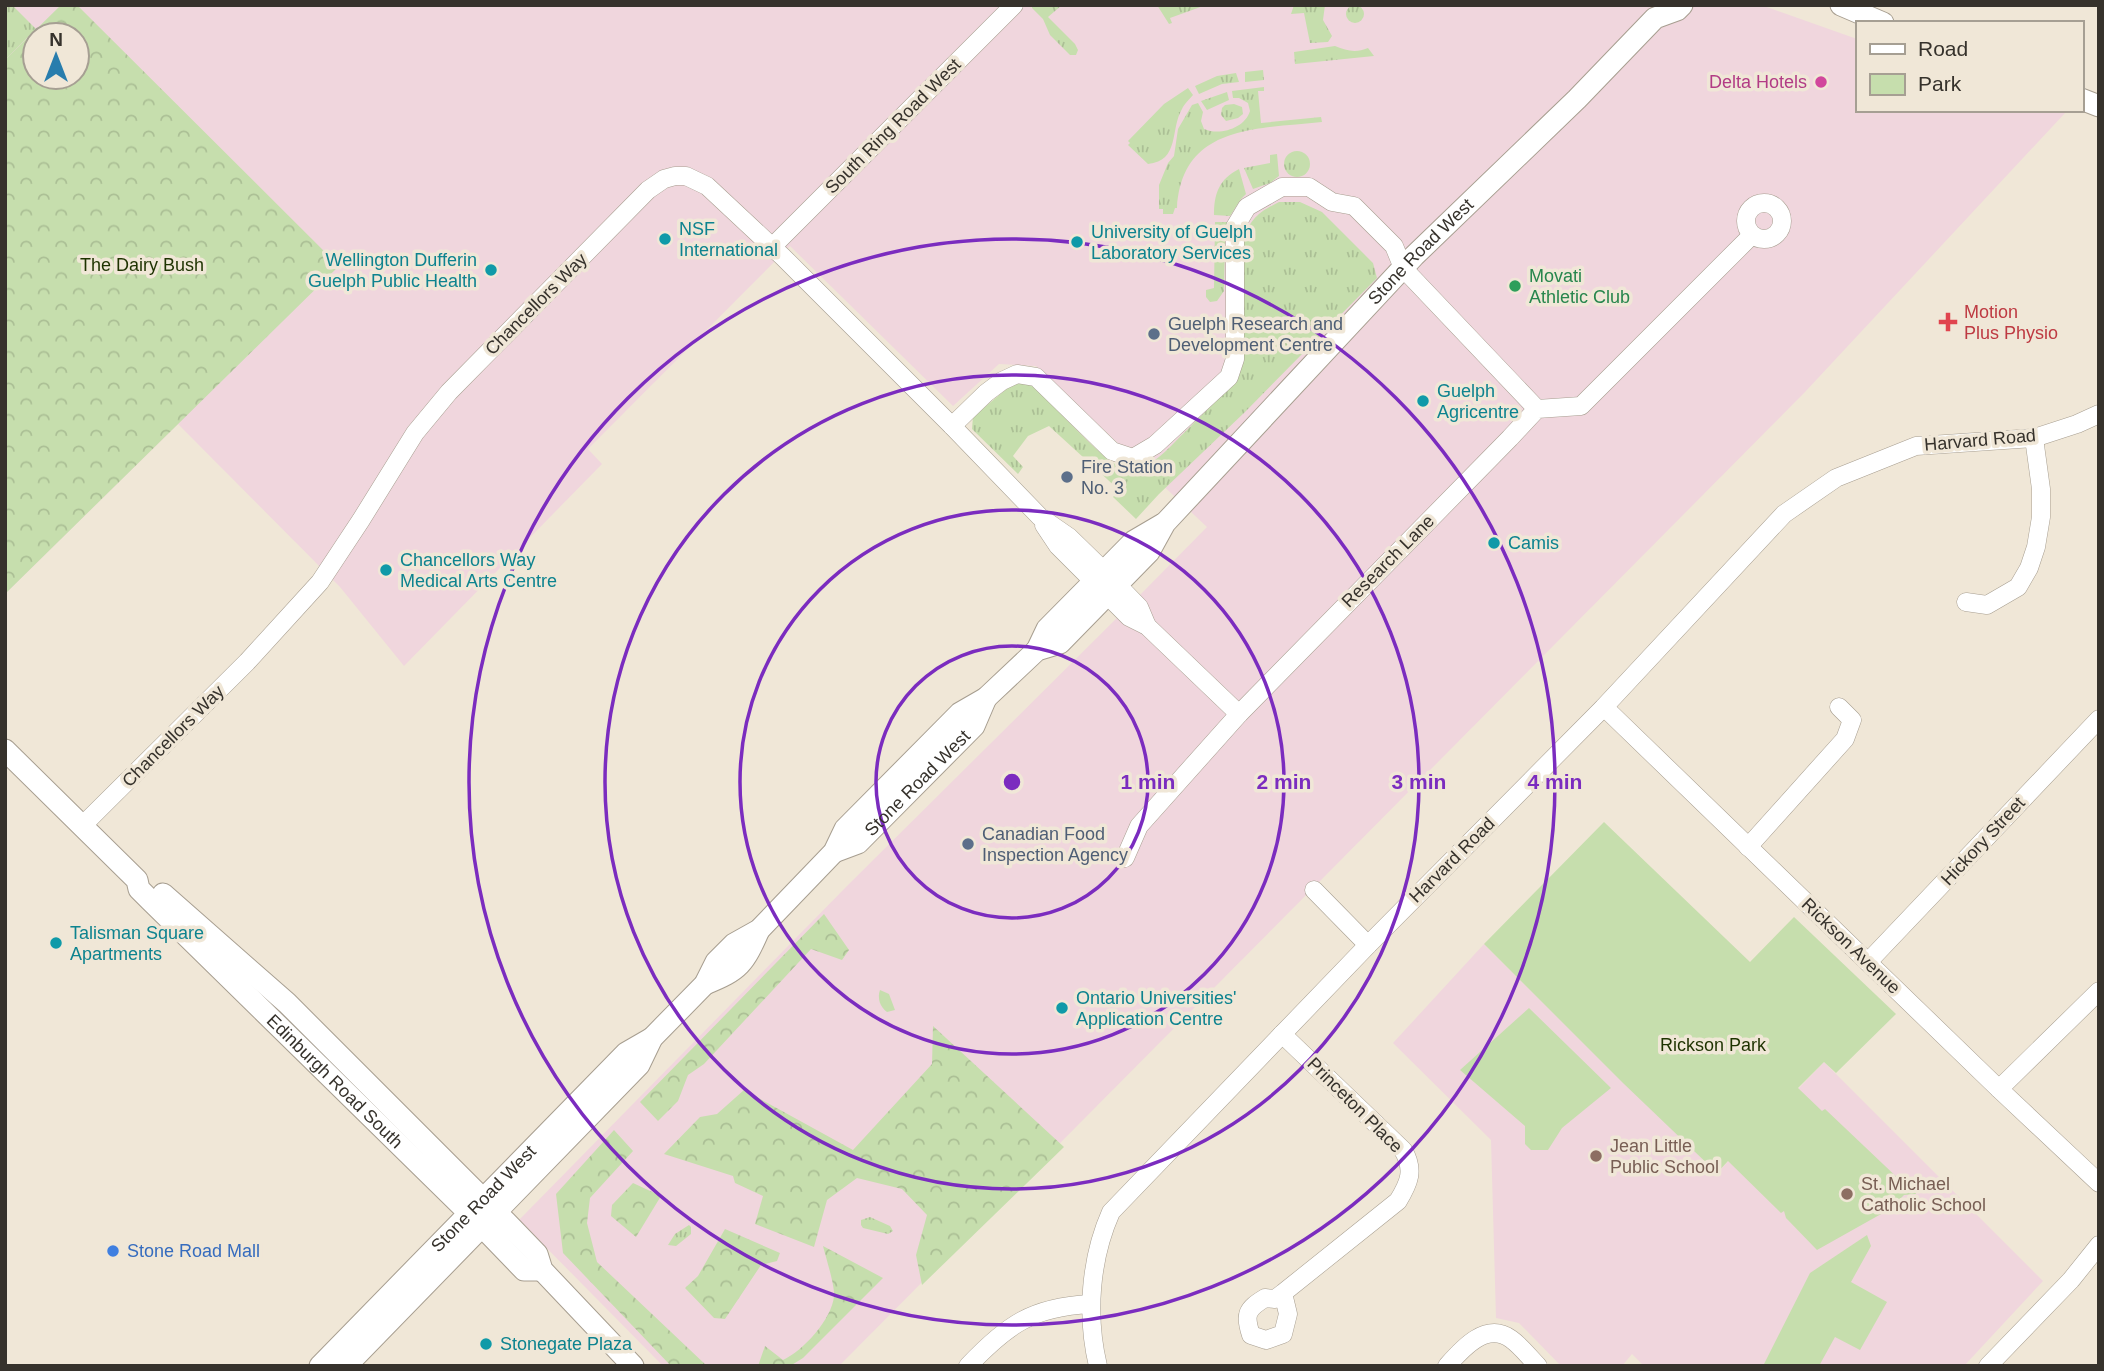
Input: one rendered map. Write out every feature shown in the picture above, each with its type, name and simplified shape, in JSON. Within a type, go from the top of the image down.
[{"type":"main road","name":"Stone Road West","points":[[346,1366],[626,1053],[652,1038],[705,984],[730,974],[747,955],[759,930],[834,852],[845,829],[960,713],[986,698],[1037,650],[1060,643],[1105,583],[1149,552],[1165,523],[1403,268],[1577,99],[1656,12],[1677,10],[1682,5]]},
{"type":"main road","points":[[1841,5],[1878,21]]},
{"type":"main road","name":"Edinburgh Road South","points":[[5,750],[137,880],[139,889],[144,894],[483,1212],[524,1270],[542,1270],[633,1366]]},
{"type":"main road","name":"Stone Road West","points":[[320,1366],[483,1212]]},
{"type":"main road","points":[[341,1366],[342,1343]]},
{"type":"street","name":"South Ring Road West","points":[[772,247],[1014,5]]},
{"type":"street","name":"Chancellors Way","points":[[82,826],[247,662],[320,582],[415,433],[449,392],[648,190],[664,179],[675,176],[686,176],[707,186],[772,247],[1040,517],[1069,537],[1105,583]]},
{"type":"street","points":[[952,426],[986,393],[1017,374],[1036,377],[1112,451],[1133,458],[1155,445],[1229,377],[1235,359],[1235,227],[1247,207],[1282,187],[1309,187],[1332,202],[1354,206],[1394,246],[1403,268],[1537,409],[1581,407],[1752,235]]},
{"type":"street","name":"Research Lane","points":[[1125,858],[1139,826],[1239,714],[1537,409]]},
{"type":"street","name":"Harvard Road","points":[[1098,1366],[1093,1344],[1090,1304],[1100,1236],[1111,1212],[1368,945],[1604,707],[1784,514],[1836,478],[1916,446],[2034,438],[2099,414]]},
{"type":"street","points":[[1966,602],[1987,605],[2018,587],[2029,568],[2041,517],[2041,488],[2034,438]]},
{"type":"street","points":[[1105,583],[1129,617],[1147,626],[1239,714]]},
{"type":"street","name":"Rickson Avenue","points":[[1604,707],[2099,1183]]},
{"type":"street","points":[[1748,848],[1845,738],[1852,720],[1839,707]]},
{"type":"street","name":"Hickory Street","points":[[1868,962],[2099,719]]},
{"type":"street","points":[[1314,890],[1368,945]]},
{"type":"street","points":[[1999,1089],[2099,991]]},
{"type":"street","name":"Princeton Place","points":[[1282,1034],[1404,1150],[1410,1162],[1408,1184],[1398,1201],[1283,1293]]},
{"type":"street","points":[[1988,1366],[2064,1288],[2099,1245]]},
{"type":"street","points":[[968,1366],[989,1343],[1021,1320],[1049,1309],[1090,1304]]},
{"type":"street","points":[[1447,1366],[1482,1334],[1492,1333],[1510,1338],[1538,1366]]},
{"type":"shaded area","points":[[5,5],[1761,5],[1856,39],[1856,112],[2066,112],[1805,392],[839,1366],[663,1366],[519,1220],[848,885],[1207,527],[1036,366],[999,364],[953,406],[790,246],[588,449],[602,464],[404,666],[340,587],[178,424],[5,594]]},
{"type":"shaded area","points":[[1484,944],[1717,1173],[1824,1062],[2043,1281],[1964,1366],[1644,1366],[1632,1354],[1622,1366],[1561,1366],[1519,1323],[1496,1318],[1491,1140],[1393,1043]]},
{"type":"green space","points":[[5,5],[12,5],[28,21],[21,21],[21,44],[5,60]]},
{"type":"green space","name":"The Dairy Bush","points":[[61,5],[77,5],[339,266],[5,594],[5,60],[21,44],[21,91],[91,91],[91,21],[45,21]]},
{"type":"green space","points":[[1032,5],[1062,5],[1048,17],[1075,44],[1078,50],[1076,55],[1070,55],[1050,35],[1043,19]]},
{"type":"green space","points":[[1157,5],[1206,5],[1170,18],[1172,23],[1169,24]]},
{"type":"green space","points":[[1294,5],[1325,5],[1323,20],[1332,36],[1328,42],[1310,43],[1304,13],[1291,14]]},
{"type":"green space","points":[[1351,5],[1359,5],[1364,14],[1362,21],[1351,23],[1346,18],[1346,10]]},
{"type":"green space","points":[[1335,46],[1352,51],[1368,48],[1374,56],[1295,64],[1294,52]]},
{"type":"green space","points":[[1263,70],[1264,80],[1245,82],[1245,72]]},
{"type":"green space","points":[[1236,73],[1239,82],[1222,84],[1199,94],[1195,86],[1217,76]]},
{"type":"green space","points":[[1264,87],[1264,91],[1258,91],[1261,123],[1321,117],[1322,122],[1249,130],[1227,136],[1208,146],[1193,160],[1182,180],[1177,208],[1173,214],[1163,214],[1163,209],[1159,209],[1159,185],[1168,163],[1174,156],[1178,129],[1192,105],[1198,103],[1203,112],[1201,121],[1204,129],[1224,131],[1243,122],[1250,111],[1248,103],[1233,98],[1232,91]]},
{"type":"green space","points":[[1188,88],[1193,95],[1178,117],[1170,151],[1158,162],[1148,164],[1128,145],[1128,141],[1164,104]]},
{"type":"green space","points":[[1227,92],[1229,100],[1207,110],[1201,101]]},
{"type":"green space","points":[[1234,104],[1242,107],[1243,114],[1226,121],[1221,115],[1222,108]]},
{"type":"green space","points":[[1297,151],[1306,155],[1310,164],[1306,173],[1297,177],[1288,173],[1284,164],[1288,155]]},
{"type":"green space","points":[[1277,154],[1279,176],[1270,183],[1253,189],[1244,168],[1270,163],[1270,155]]},
{"type":"green space","points":[[1239,169],[1246,194],[1230,216],[1214,215],[1215,200],[1222,182]]},
{"type":"green space","points":[[1279,202],[1300,202],[1322,212],[1373,263],[1377,278],[1136,519],[1113,497],[1119,490],[1049,426],[1028,436],[1013,456],[1023,467],[1018,474],[972,429],[973,417],[1016,381],[1032,383],[1090,443],[1114,463],[1128,467],[1147,465],[1154,461],[1218,399],[1242,367],[1243,237],[1257,216]]},
{"type":"green space","points":[[1215,222],[1228,222],[1224,291],[1217,301],[1210,302],[1206,297],[1206,290],[1214,288]]},
{"type":"green space","name":"Rickson Park","points":[[1604,822],[1750,962],[1794,917],[1896,1014],[1836,1073],[1824,1062],[1798,1088],[1822,1111],[1825,1109],[1903,1183],[1916,1185],[1916,1194],[1904,1195],[1890,1209],[1817,1250],[1786,1218],[1784,1211],[1781,1213],[1728,1161],[1717,1173],[1484,944]]},
{"type":"green space","points":[[824,914],[849,950],[842,960],[811,949],[704,1064],[688,1075],[678,1101],[658,1121],[640,1102]]},
{"type":"green space","points":[[880,990],[889,994],[895,1010],[887,1012],[883,1008],[879,999]]},
{"type":"green space","points":[[1529,1008],[1611,1088],[1562,1128],[1548,1150],[1531,1150],[1525,1144],[1525,1126],[1460,1070]]},
{"type":"green space","points":[[933,1026],[1064,1147],[922,1285],[916,1255],[927,1215],[902,1189],[857,1178],[827,1200],[814,1247],[755,1224],[763,1196],[735,1183],[733,1176],[664,1154],[700,1117],[717,1114],[744,1090],[853,1150],[932,1064]]},
{"type":"green space","points":[[614,1130],[633,1151],[590,1198],[587,1223],[597,1262],[707,1366],[671,1366],[563,1253],[556,1194]]},
{"type":"green space","points":[[633,1183],[661,1196],[636,1237],[611,1216],[612,1205]]},
{"type":"green space","points":[[870,1217],[890,1226],[893,1231],[888,1234],[863,1228],[861,1220]]},
{"type":"green space","points":[[689,1225],[691,1234],[676,1246],[668,1245],[675,1234]]},
{"type":"green space","points":[[725,1229],[780,1253],[777,1261],[761,1265],[725,1319],[714,1318],[685,1288],[698,1276]]},
{"type":"green space","points":[[1867,1235],[1871,1246],[1851,1282],[1887,1302],[1860,1350],[1835,1337],[1819,1366],[1763,1366],[1810,1273]]},
{"type":"green space","points":[[823,1246],[883,1278],[803,1358],[790,1366],[758,1366],[765,1346],[783,1360],[791,1356],[815,1333],[828,1314],[834,1291]]},
{"type":"place","name":"Delta Hotels","points":[[1821,82]]},
{"type":"place","name":"NSF International","points":[[665,239]]},
{"type":"place","name":"University of Guelph Laboratory Services","points":[[1077,242]]},
{"type":"place","name":"Wellington Dufferin Guelph Public Health","points":[[491,270]]},
{"type":"place","name":"Movati Athletic Club","points":[[1515,286]]},
{"type":"place","name":"Motion Plus Physio","points":[[1948,322]]},
{"type":"place","name":"Guelph Research and Development Centre","points":[[1154,334]]},
{"type":"place","name":"Guelph Agricentre","points":[[1423,401]]},
{"type":"place","name":"Fire Station No. 3","points":[[1067,477]]},
{"type":"place","name":"Camis","points":[[1494,543]]},
{"type":"place","name":"Chancellors Way Medical Arts Centre","points":[[386,570]]},
{"type":"place","name":"Canadian Food Inspection Agency","points":[[968,844]]},
{"type":"place","name":"Talisman Square Apartments","points":[[56,943]]},
{"type":"place","name":"Ontario Universities' Application Centre","points":[[1062,1008]]},
{"type":"place","name":"Jean Little Public School","points":[[1596,1156]]},
{"type":"place","name":"St. Michael Catholic School","points":[[1847,1194]]},
{"type":"place","name":"Stone Road Mall","points":[[113,1251]]},
{"type":"place","name":"Stonegate Plaza","points":[[486,1344]]}]
